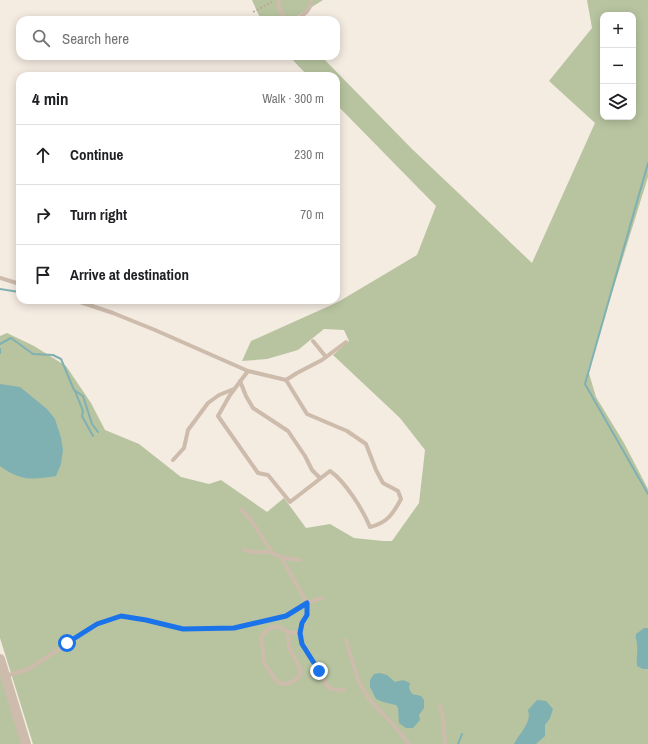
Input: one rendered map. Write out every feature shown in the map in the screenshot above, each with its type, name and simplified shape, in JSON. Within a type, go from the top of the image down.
[{"type":"street","points":[[0,659],[26,744]]},
{"type":"lane","points":[[279,0],[278,7],[283,16]]},
{"type":"lane","points":[[302,16],[307,13],[311,5],[311,0]]},
{"type":"lane","points":[[0,278],[16,283]]},
{"type":"lane","points":[[85,304],[134,321],[248,371],[286,380],[307,414],[347,431],[366,444],[376,470],[383,483],[398,491],[401,500],[394,512],[382,524],[370,527],[365,515],[338,476],[330,471],[290,502],[268,475],[258,474],[218,416],[235,388],[248,371]]},
{"type":"lane","points":[[313,341],[326,356]]},
{"type":"lane","points":[[286,380],[346,342]]},
{"type":"lane","points":[[240,381],[253,408],[288,431],[305,456],[312,470],[320,478]]},
{"type":"lane","points":[[173,460],[184,448],[188,430],[208,403],[219,395],[235,388]]},
{"type":"lane","points":[[241,509],[251,520],[274,554]]},
{"type":"lane","points":[[244,550],[252,552],[269,552],[281,557],[300,560]]},
{"type":"lane","points":[[281,557],[307,603],[307,615],[302,623],[300,633],[302,644],[326,684],[331,689],[344,690]]},
{"type":"lane","points":[[6,676],[29,669],[97,624],[121,616],[146,620],[183,629],[234,628],[286,616],[307,603],[322,598]]},
{"type":"lane","points":[[288,632],[290,647],[300,672],[298,678],[286,684],[279,683],[266,666],[263,660],[261,637],[265,631],[277,626],[288,632],[300,633]]},
{"type":"lane","points":[[346,640],[358,680],[368,698],[409,744]]},
{"type":"lane","points":[[440,705],[443,716],[445,744]]},
{"type":"path","points":[[253,12],[275,0]]},
{"type":"green space","points":[[252,0],[323,0],[297,16],[259,16]]},
{"type":"green space","points":[[587,0],[648,0],[648,177],[588,370],[596,397],[624,443],[648,489],[648,744],[33,744],[0,638],[0,336],[7,333],[34,346],[66,366],[91,403],[105,430],[139,444],[181,477],[209,484],[221,480],[267,512],[284,498],[306,528],[330,524],[354,538],[392,541],[419,503],[425,450],[400,418],[333,355],[349,341],[344,330],[324,329],[298,350],[267,359],[242,361],[251,341],[334,304],[340,304],[340,301],[417,255],[436,206],[340,108],[340,75],[412,149],[532,263],[595,123],[549,81],[592,28]]},
{"type":"green space","points":[[293,60],[325,60],[337,72],[304,72]]},
{"type":"green space","points":[[0,658],[23,744],[0,744]]},
{"type":"water","points":[[0,384],[20,387],[47,409],[55,419],[63,450],[61,464],[56,476],[33,479],[20,477],[0,466]]},
{"type":"water","points":[[644,628],[648,628],[648,669],[643,669],[637,666],[636,634]]},
{"type":"water","points":[[380,673],[387,675],[395,682],[403,680],[410,683],[409,688],[412,694],[421,696],[424,700],[424,708],[419,715],[420,720],[413,728],[406,728],[399,723],[398,708],[396,705],[376,699],[370,687],[370,680],[374,674]]},
{"type":"water","points":[[537,700],[546,701],[553,709],[550,718],[545,725],[545,736],[536,744],[514,744],[527,723],[529,715],[528,710]]},
{"type":"waterway","points":[[648,163],[585,384],[648,494]]},
{"type":"waterway","points":[[0,289],[16,292]]},
{"type":"waterway","points":[[0,344],[11,338],[33,354],[53,355],[61,359],[74,390],[83,396],[92,424],[98,432]]},
{"type":"waterway","points":[[75,391],[83,411],[82,416],[93,436]]},
{"type":"waterway","points":[[458,744],[462,734]]},
{"type":"route","points":[[67,643],[97,624],[121,616],[146,620],[183,629],[234,628],[286,616],[307,603],[307,615],[302,623],[300,633],[302,644],[319,671]]}]
